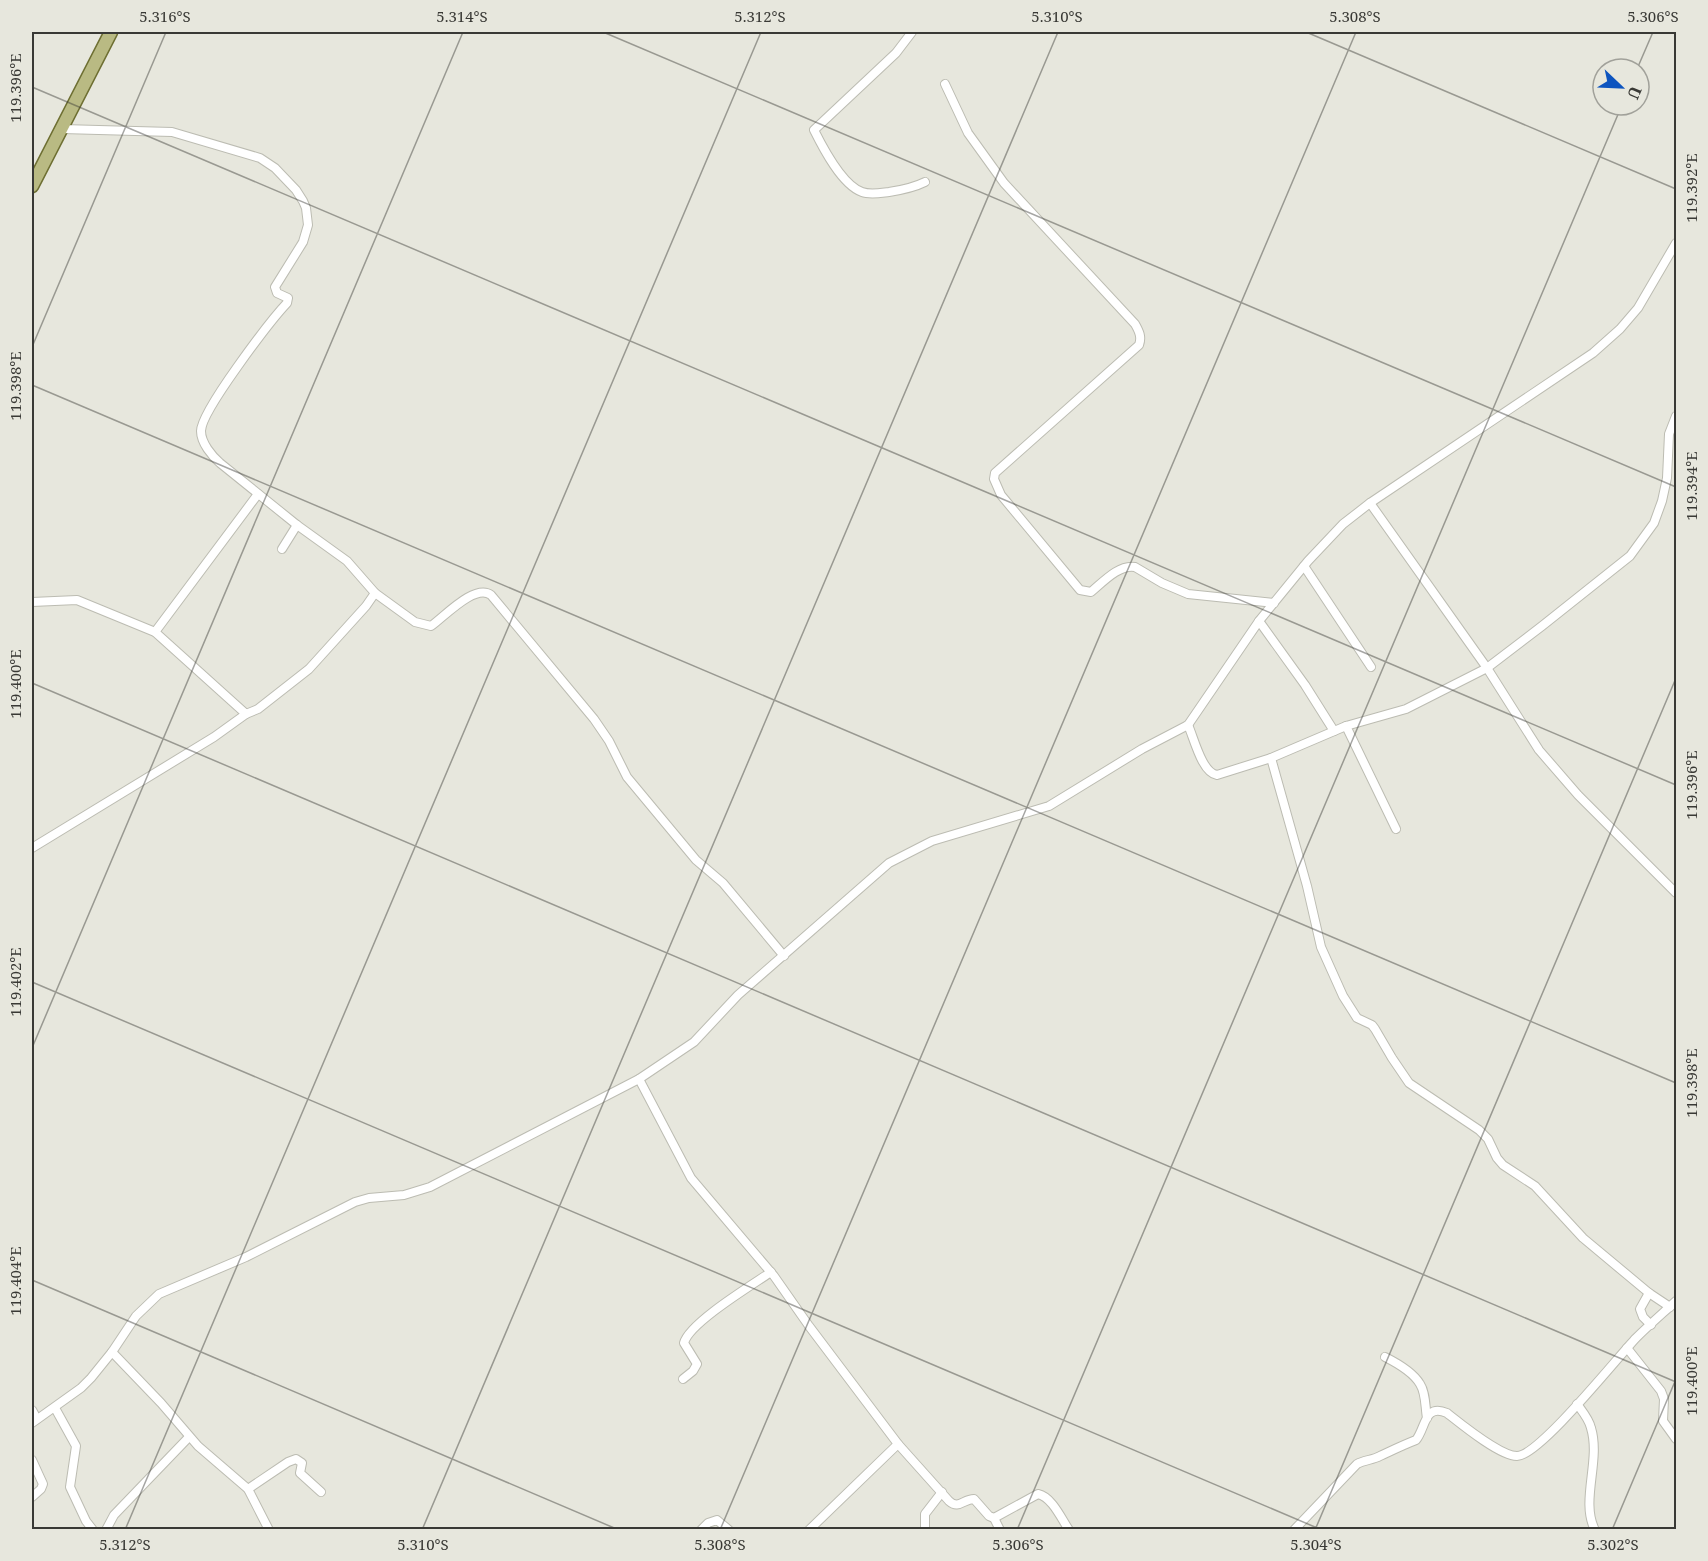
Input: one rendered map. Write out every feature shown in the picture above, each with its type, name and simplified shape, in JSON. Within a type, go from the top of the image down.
[{"type":"main road","points":[[32,186],[111,32]]},
{"type":"street","points":[[912,32],[896,52],[814,130],[826,153],[844,178],[862,192],[871,194],[903,190],[925,182]]},
{"type":"street","points":[[945,84],[968,133],[1004,183],[1135,324],[1141,339],[1139,345],[994,473],[994,479],[1001,495],[1084,592],[1091,592],[1119,570],[1133,566],[1162,583],[1188,594],[1275,603]]},
{"type":"street","points":[[62,129],[172,132],[260,158],[285,178],[303,201],[308,225],[303,242],[275,287],[277,293],[286,296],[287,303],[268,324],[228,381],[210,408],[201,428],[202,438],[212,456],[297,525],[347,561],[375,593],[415,622],[431,626],[478,592],[491,594],[594,719],[609,741],[627,777],[696,860],[723,884],[784,956]]},
{"type":"street","points":[[32,1410],[34,1421],[81,1388],[112,1352],[136,1316],[159,1294],[246,1257],[355,1202],[404,1195],[440,1183],[639,1079],[694,1042],[738,995],[875,874],[900,857],[932,841],[1049,806],[1142,749],[1188,724],[1259,621],[1304,566],[1343,525],[1370,503],[1593,353],[1620,329],[1638,308],[1677,243]]},
{"type":"street","points":[[1188,724],[1206,768],[1212,774],[1217,775],[1271,758],[1346,726],[1406,709],[1487,668],[1637,548],[1654,523],[1662,501],[1667,478],[1669,434],[1677,416]]},
{"type":"street","points":[[155,632],[258,494]]},
{"type":"street","points":[[1370,503],[1487,668],[1539,750],[1578,795],[1677,893]]},
{"type":"street","points":[[282,549],[297,525]]},
{"type":"street","points":[[1304,566],[1371,667]]},
{"type":"street","points":[[32,848],[214,737],[246,714],[258,709],[309,669],[375,593]]},
{"type":"street","points":[[32,602],[77,600],[155,632],[246,714]]},
{"type":"street","points":[[1259,621],[1305,685],[1334,731]]},
{"type":"street","points":[[1346,726],[1396,829]]},
{"type":"street","points":[[1271,758],[1307,886],[1321,947],[1336,982],[1357,1017],[1376,1029],[1409,1083],[1479,1130],[1488,1139],[1503,1166],[1535,1186],[1583,1238],[1650,1293],[1673,1304],[1627,1348],[1534,1448],[1517,1456],[1476,1437],[1445,1412],[1433,1412],[1427,1418],[1416,1440],[1400,1445],[1379,1457],[1357,1464],[1294,1530]]},
{"type":"street","points":[[639,1079],[691,1178],[771,1272],[898,1444],[956,1505],[974,1499],[989,1516],[994,1518],[1000,1530]]},
{"type":"street","points":[[683,1379],[693,1371],[697,1364],[684,1343],[686,1338],[701,1322],[771,1272]]},
{"type":"street","points":[[1650,1293],[1640,1309],[1643,1317],[1651,1325]]},
{"type":"street","points":[[1627,1348],[1660,1391],[1664,1399],[1663,1420],[1677,1439]]},
{"type":"street","points":[[112,1352],[161,1403],[189,1437],[248,1489],[269,1530]]},
{"type":"street","points":[[1385,1357],[1398,1364],[1420,1383],[1427,1418]]},
{"type":"street","points":[[1577,1404],[1591,1427],[1593,1440],[1593,1476],[1588,1505],[1595,1530]]},
{"type":"street","points":[[55,1408],[76,1446],[70,1487],[86,1521],[93,1530]]},
{"type":"street","points":[[106,1530],[114,1515],[189,1437]]},
{"type":"street","points":[[809,1530],[898,1444]]},
{"type":"street","points":[[248,1489],[296,1459],[302,1463],[300,1473],[321,1492]]},
{"type":"street","points":[[32,1460],[43,1484],[32,1497]]},
{"type":"street","points":[[925,1530],[925,1514],[942,1492]]},
{"type":"street","points":[[994,1518],[1038,1494],[1049,1501],[1069,1530]]},
{"type":"street","points":[[701,1530],[708,1523],[717,1520],[729,1530]]}]
